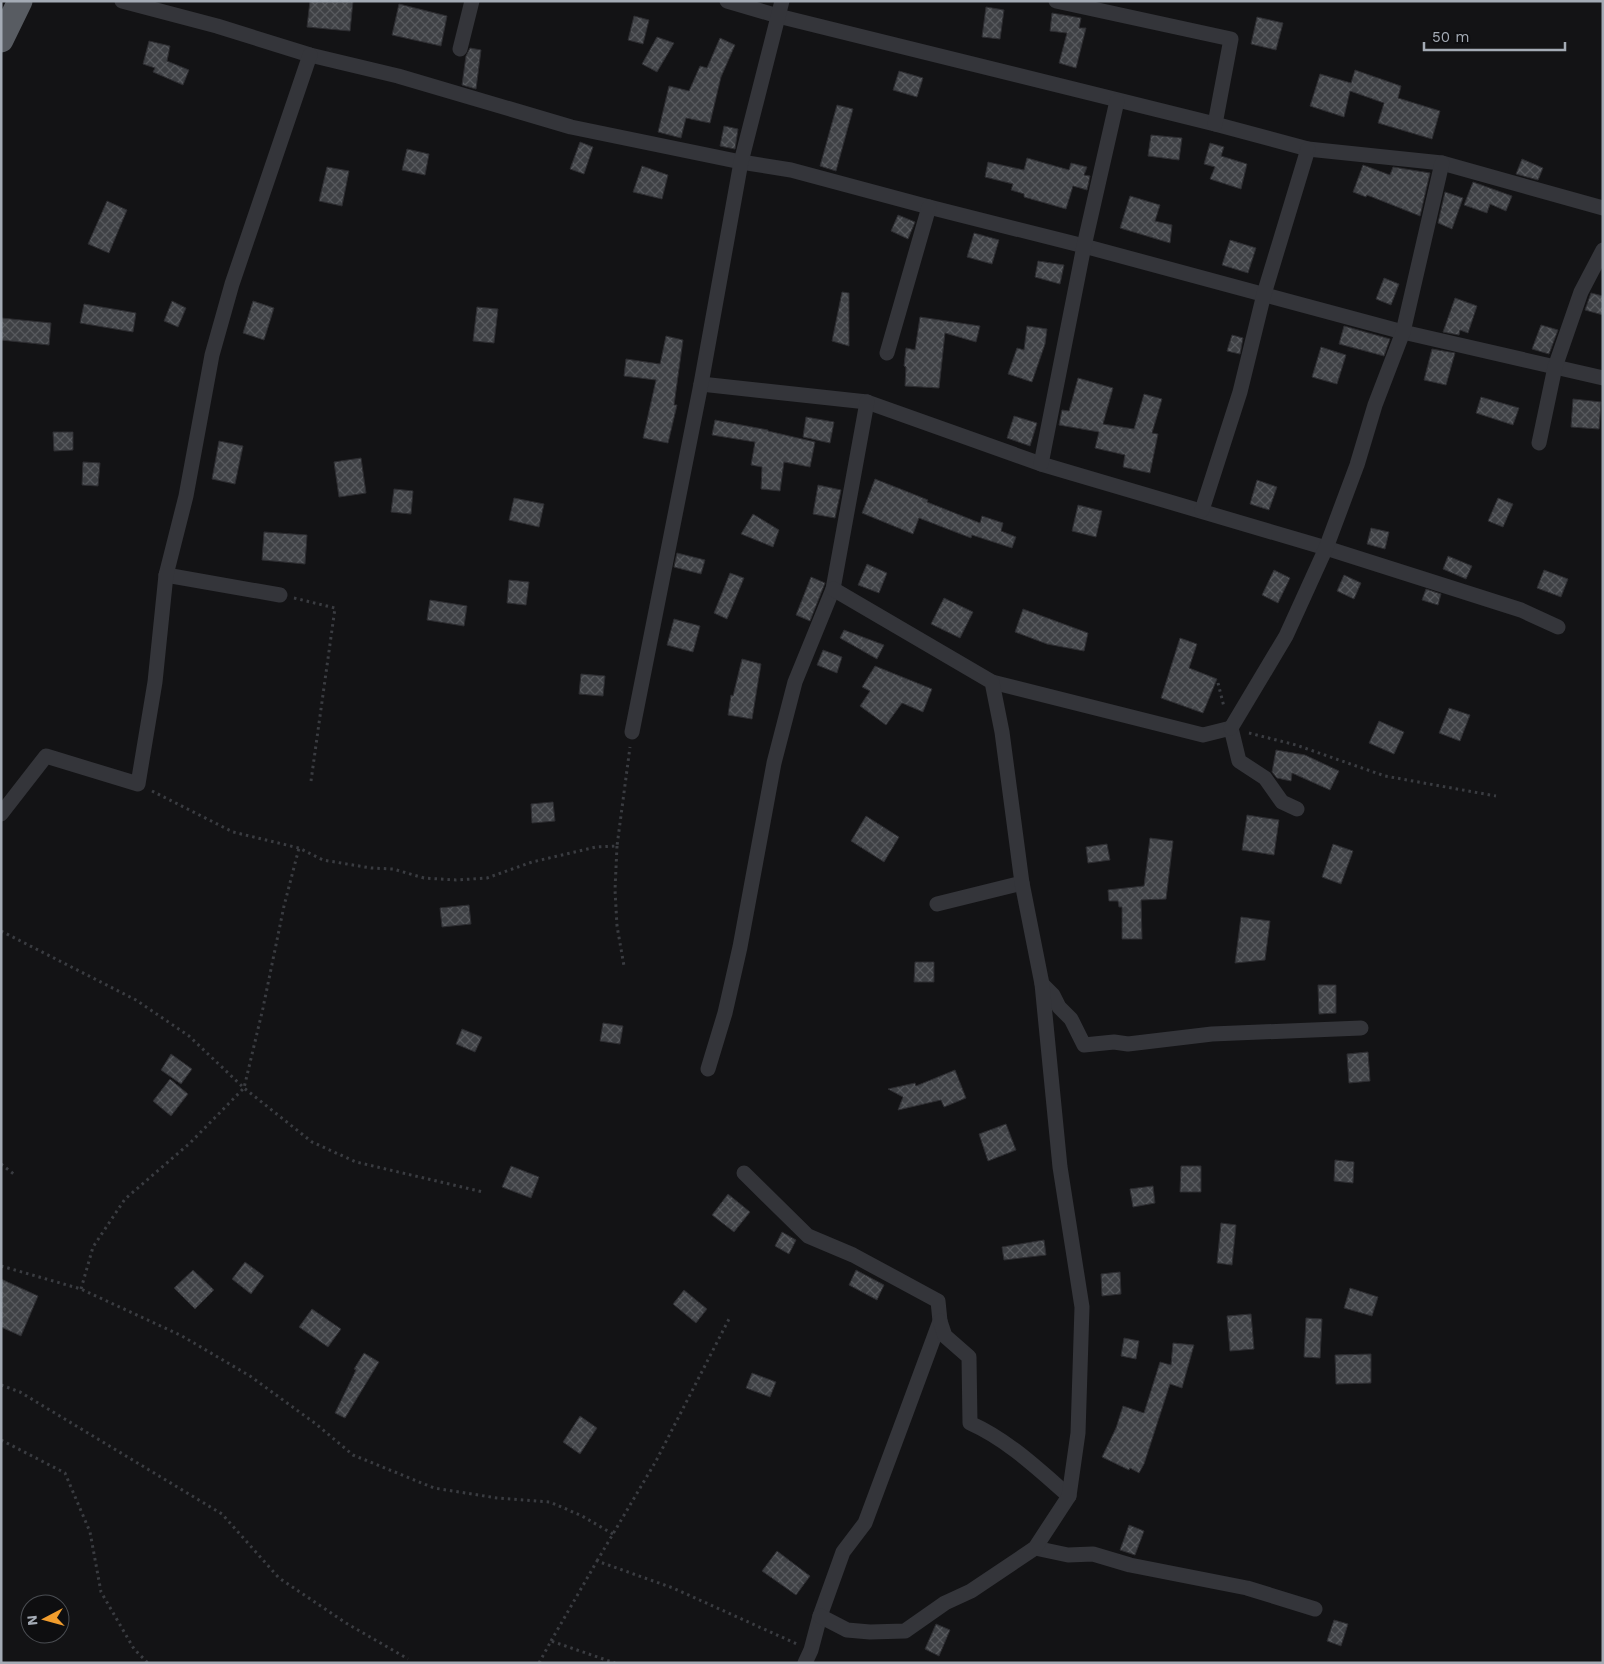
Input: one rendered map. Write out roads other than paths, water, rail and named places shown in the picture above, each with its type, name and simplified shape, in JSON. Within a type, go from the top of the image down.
[{"type":"highway","points":[[3,33],[20,1]]},
{"type":"street","points":[[122,1],[217,26],[310,55],[398,76],[571,127],[741,162],[791,170],[1084,246],[1403,332],[1603,378]]},
{"type":"street","points":[[460,49],[472,1]]},
{"type":"street","points":[[727,1],[780,9],[1117,101],[1215,124],[1308,149],[1442,163],[1603,208]]},
{"type":"street","points":[[1056,1],[1231,40],[1215,124]]},
{"type":"street","points":[[632,732],[701,384],[741,162],[780,9]]},
{"type":"street","points":[[1,814],[46,756],[138,784],[155,682],[166,575],[186,496],[212,355],[232,284],[310,55]]},
{"type":"street","points":[[1041,464],[1084,246],[1117,101]]},
{"type":"street","points":[[1202,510],[1240,392],[1264,294],[1308,149]]},
{"type":"street","points":[[1297,809],[1282,802],[1265,778],[1239,760],[1231,728],[1286,636],[1326,548],[1357,465],[1375,405],[1403,332],[1442,163]]},
{"type":"street","points":[[887,353],[929,207]]},
{"type":"street","points":[[1540,443],[1555,367],[1581,292],[1603,250]]},
{"type":"street","points":[[701,384],[867,402],[1041,464],[1202,510],[1522,610],[1558,628]]},
{"type":"street","points":[[708,1069],[725,1012],[740,947],[761,828],[795,682],[833,589],[867,402]]},
{"type":"street","points":[[166,575],[280,595]]},
{"type":"street","points":[[833,589],[992,682],[1203,735],[1231,728]]},
{"type":"street","points":[[820,1616],[847,1630],[870,1632],[905,1631],[945,1603],[971,1591],[1035,1548],[1069,1496],[1078,1433],[1082,1307],[1060,1167],[1042,984],[1022,883],[1002,732],[992,682]]},
{"type":"street","points":[[937,904],[1022,883]]},
{"type":"street","points":[[1042,984],[1054,994],[1059,1007],[1071,1020],[1084,1045],[1114,1042],[1128,1044],[1212,1034],[1360,1028]]},
{"type":"street","points":[[744,1173],[808,1236],[853,1255],[938,1301],[940,1321],[945,1336],[969,1358],[970,1423],[987,1431],[1017,1450],[1069,1496]]},
{"type":"street","points":[[808,1657],[820,1616],[843,1552],[865,1523],[940,1321]]},
{"type":"street","points":[[1035,1548],[1068,1555],[1093,1554],[1130,1565],[1247,1588],[1315,1609]]}]
